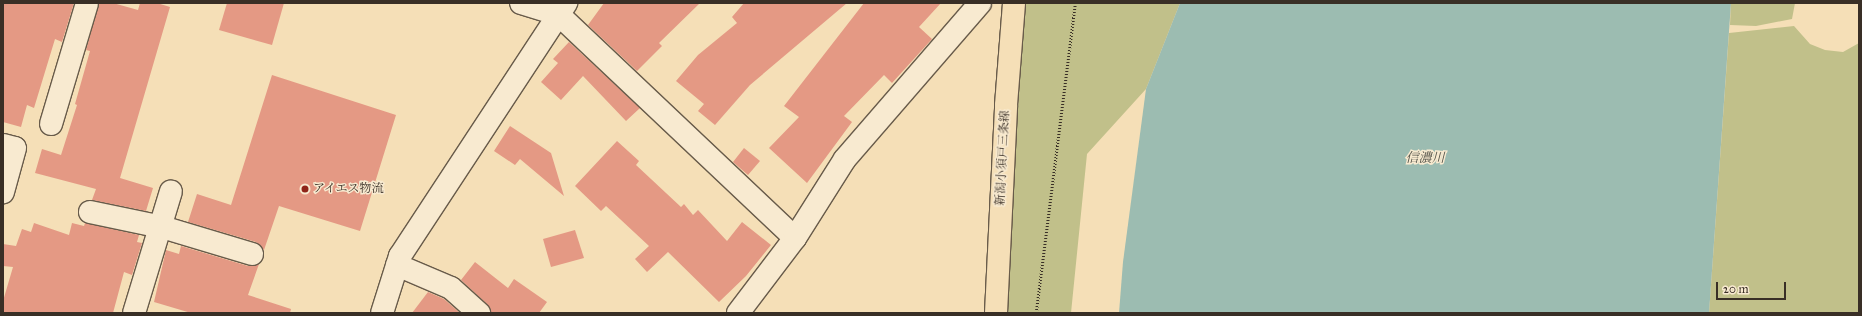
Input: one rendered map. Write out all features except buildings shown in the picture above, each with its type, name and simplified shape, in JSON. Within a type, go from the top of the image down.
[{"type":"main road","name":"新潟小須戸三条線","points":[[996,313],[1006,104],[1014,3]]},
{"type":"street","points":[[51,124],[86,3]]},
{"type":"street","points":[[521,3],[562,8],[795,238]]},
{"type":"street","points":[[738,313],[795,238],[845,159],[980,3]]},
{"type":"street","points":[[382,313],[400,256],[562,8]]},
{"type":"street","points":[[3,145],[15,148],[3,192]]},
{"type":"street","points":[[138,312],[171,192]]},
{"type":"street","points":[[90,212],[162,227],[252,254]]},
{"type":"street","points":[[397,265],[451,288],[479,313]]},
{"type":"path","points":[[1036,313],[1075,3]]},
{"type":"shaded area","points":[[1025,3],[1180,3],[1146,89],[1087,154],[1071,313],[1004,313]]},
{"type":"shaded area","points":[[1731,3],[1795,3],[1792,19],[1756,26],[1730,25]]},
{"type":"shaded area","points":[[1794,26],[1810,44],[1825,50],[1843,52],[1859,43],[1859,313],[1709,313],[1729,33]]},
{"type":"water","name":"信濃川","points":[[1180,3],[1731,3],[1709,313],[1119,313],[1123,262],[1146,89]]},
{"type":"place","name":"アイエス物流","points":[[305,189]]}]
